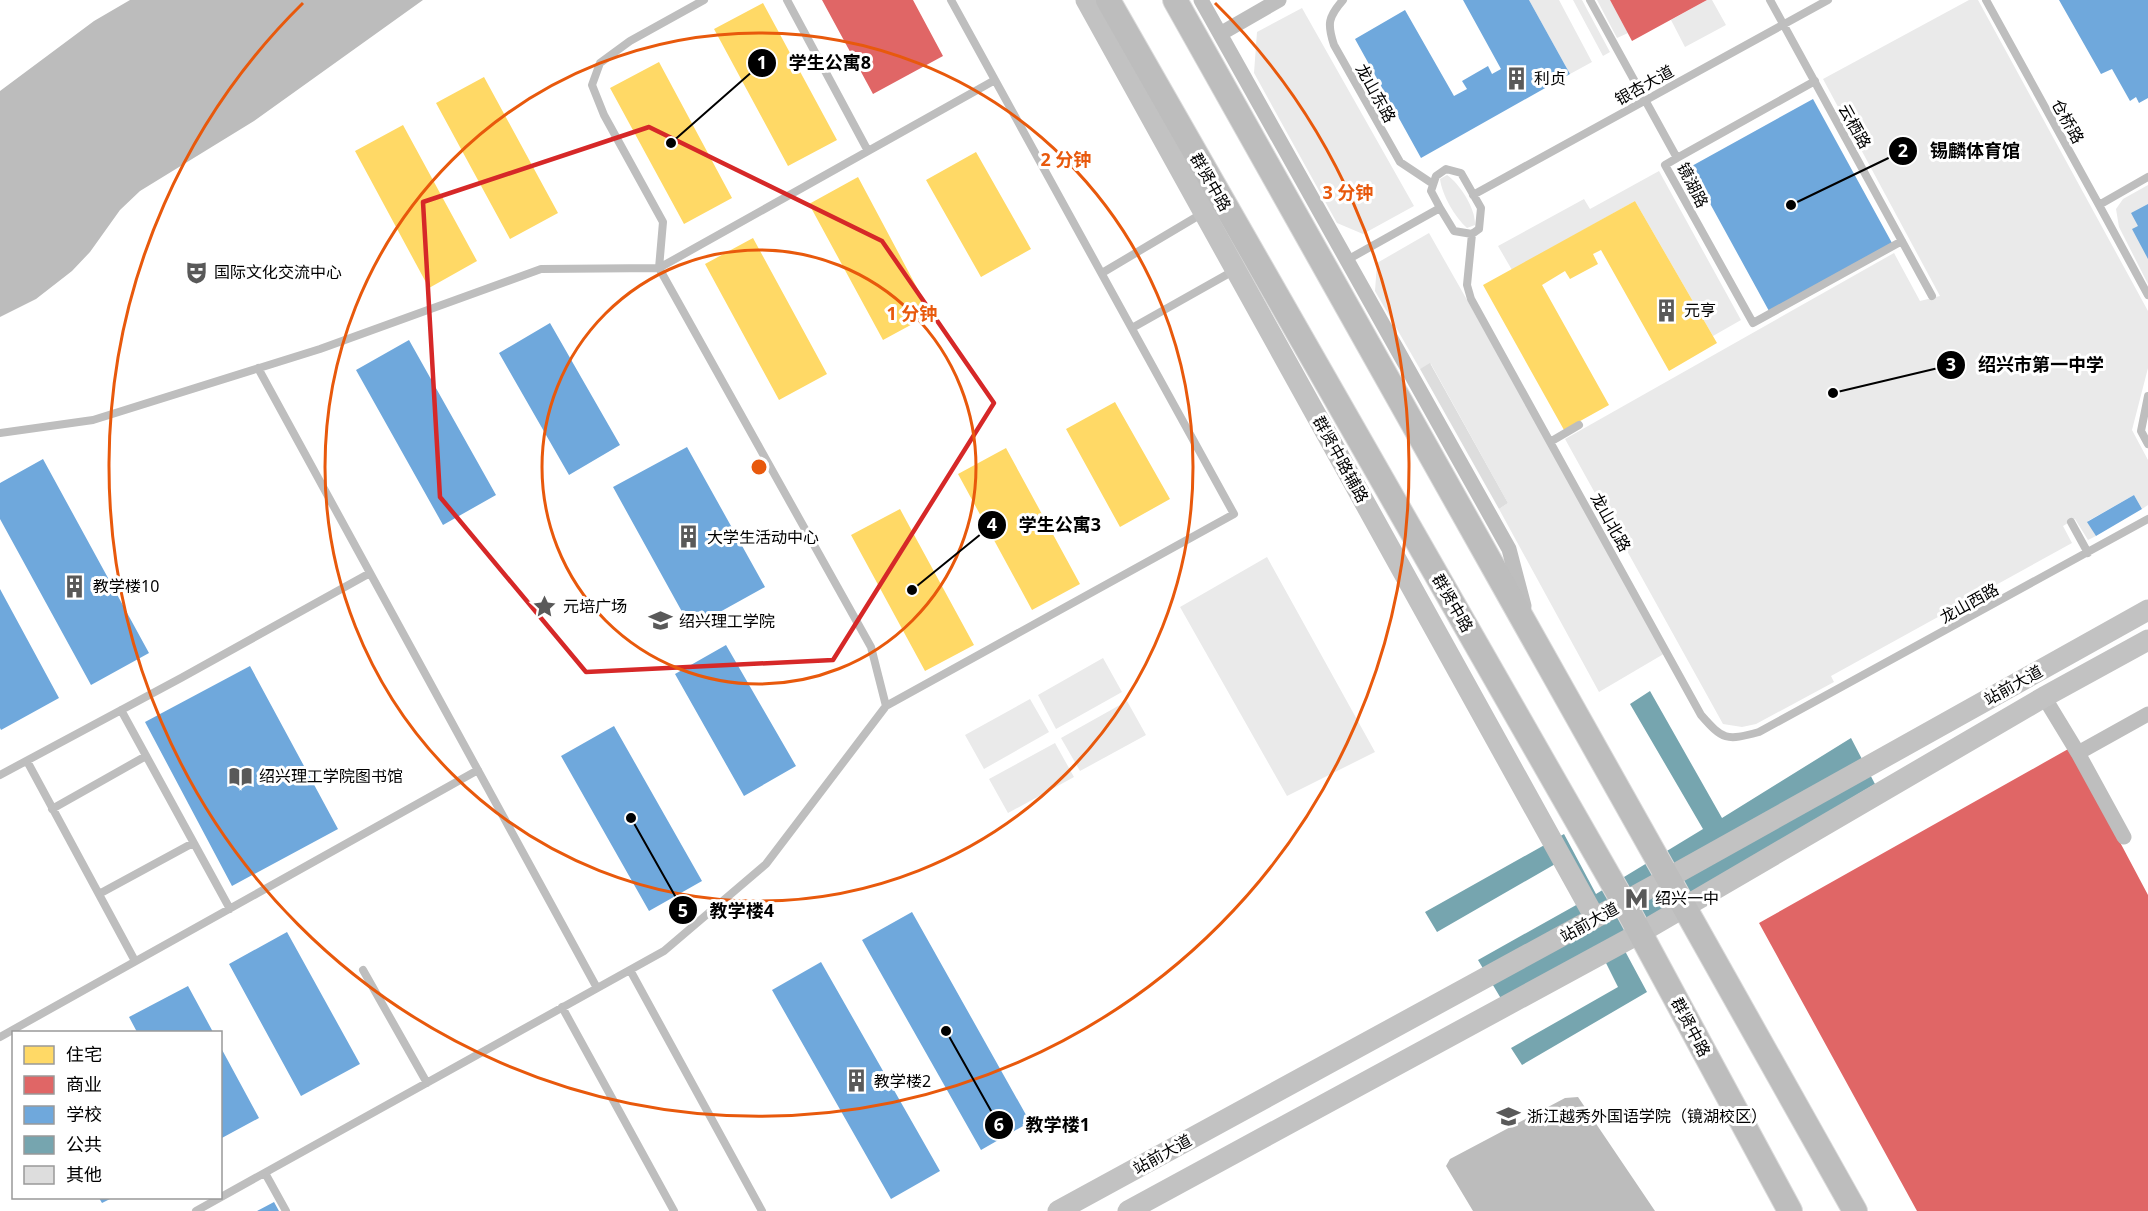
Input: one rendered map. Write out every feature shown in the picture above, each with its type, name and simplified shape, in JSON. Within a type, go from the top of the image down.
[{"type":"main road","name":"群贤中路辅路","points":[[1086,0],[1595,918]]},
{"type":"main road","name":"群贤中路","points":[[1108,0],[1624,903],[1790,1211]]},
{"type":"main road","points":[[1175,0],[1856,1211]]},
{"type":"main road","name":"站前大道","points":[[1058,1211],[1624,903],[2148,610]]},
{"type":"main road","name":"站前大道","points":[[1128,1211],[1640,933],[2044,697],[2148,640]]},
{"type":"street","points":[[1201,0],[1509,549],[1529,630]]},
{"type":"street","points":[[1220,34],[1279,0]]},
{"type":"street","points":[[2044,697],[2124,837]]},
{"type":"street","points":[[2078,753],[2148,714]]},
{"type":"lane","points":[[704,0],[630,41],[600,63],[592,85],[604,114],[663,222],[659,268],[871,647],[886,706]]},
{"type":"lane","points":[[786,0],[868,151]]},
{"type":"lane","points":[[222,1197],[664,951],[766,864],[886,706],[1234,514],[951,0]]},
{"type":"lane","name":"龙山东路","points":[[1343,0],[1333,11],[1328,28],[1334,45],[1400,162],[1433,183]]},
{"type":"lane","name":"镜湖路","points":[[1590,0],[1677,158],[1665,165],[1753,323],[1902,241]]},
{"type":"lane","name":"云栖路","points":[[1770,0],[1932,296]]},
{"type":"lane","name":"银杏大道","points":[[1473,195],[1828,0]]},
{"type":"lane","name":"仓桥路","points":[[1986,0],[2148,295]]},
{"type":"lane","points":[[0,433],[93,420],[320,349],[541,269],[659,268],[995,80]]},
{"type":"lane","points":[[1677,158],[1815,81]]},
{"type":"lane","points":[[1472,234],[1454,231],[1431,191],[1436,176],[1446,169],[1461,173],[1473,195]]},
{"type":"lane","points":[[2099,205],[2148,177]]},
{"type":"lane","name":"龙山北路","points":[[1473,195],[1481,208],[1479,229],[1472,234],[1467,285],[1471,299],[1701,715],[1718,734],[1736,738],[1759,732],[1802,710]]},
{"type":"lane","points":[[1347,260],[1440,208]]},
{"type":"lane","points":[[1102,273],[1204,213]]},
{"type":"lane","points":[[1132,328],[1236,270]]},
{"type":"lane","points":[[258,368],[597,988]]},
{"type":"lane","points":[[2148,396],[2141,431],[2148,444]]},
{"type":"lane","points":[[1551,442],[1579,425]]},
{"type":"lane","name":"龙山西路","points":[[1802,710],[2148,519]]},
{"type":"lane","points":[[2071,522],[2088,553]]},
{"type":"lane","points":[[0,775],[370,573]]},
{"type":"lane","points":[[121,710],[230,909]]},
{"type":"lane","points":[[52,809],[146,756]]},
{"type":"lane","points":[[27,761],[135,961]]},
{"type":"lane","points":[[0,1037],[478,770]]},
{"type":"lane","points":[[99,894],[194,843]]},
{"type":"lane","points":[[363,970],[427,1083]]},
{"type":"lane","points":[[630,970],[762,1211]]},
{"type":"lane","points":[[562,1007],[674,1211]]},
{"type":"lane","points":[[265,1173],[286,1211]]},
{"type":"lane","points":[[196,1211],[218,1199]]},
{"type":"highlighted area","points":[[649,127],[882,241],[994,403],[833,660],[586,672],[440,497],[423,202]]},
{"type":"shaded area","points":[[130,0],[423,0],[254,121],[140,191],[120,210],[90,252],[72,271],[36,299],[0,317],[0,91],[94,21]]},
{"type":"shaded area","points":[[1529,0],[1559,0],[1592,62],[1570,74]]},
{"type":"shaded area","points":[[1573,0],[1582,0],[1610,52],[1603,56]]},
{"type":"shaded area","points":[[1597,0],[1610,0],[1628,33],[1617,38]]},
{"type":"shaded area","points":[[1707,0],[1712,0],[1726,25],[1685,47],[1671,20]]},
{"type":"shaded area","points":[[1969,0],[1978,0],[2148,311],[2148,368],[2132,430],[2148,460],[2148,505],[2142,509],[2134,495],[2088,521],[2096,536],[2088,540],[2075,519],[2063,526],[2072,543],[1831,676],[1834,682],[1756,724],[1742,727],[1723,724],[1565,439],[1894,253],[1920,301],[1940,296],[1823,79]]},
{"type":"shaded area","points":[[1302,8],[1414,206],[1363,234],[1337,223],[1254,73],[1257,32]]},
{"type":"shaded area","points":[[1659,171],[1741,320],[1713,336],[1635,201],[1512,270],[1498,246],[1584,199],[1590,209]]},
{"type":"shaded area","points":[[1447,175],[1466,197],[1473,212],[1475,225],[1467,228],[1450,205],[1443,192],[1440,179]]},
{"type":"shaded area","points":[[2148,185],[2148,284],[2119,227],[2116,209],[2123,199]]},
{"type":"shaded area","points":[[1429,233],[1667,652],[1599,692],[1499,509],[1508,503],[1431,364],[1420,369],[1375,291],[1377,263]]},
{"type":"shaded area","points":[[1267,557],[1375,752],[1287,796],[1180,607]]},
{"type":"shaded area","points":[[1103,658],[1122,692],[1056,729],[1038,695]]},
{"type":"shaded area","points":[[1030,699],[1049,732],[984,769],[965,735]]},
{"type":"shaded area","points":[[1127,701],[1146,735],[1080,771],[1061,738]]},
{"type":"shaded area","points":[[1055,743],[1074,777],[1008,813],[989,779]]},
{"type":"shaded area","points":[[1578,1097],[1655,1211],[1473,1211],[1446,1166],[1450,1159],[1565,1098]]},
{"type":"building: 住宅","points":[[763,3],[837,140],[788,166],[714,29]]},
{"type":"building: 住宅","points":[[659,62],[732,198],[684,224],[610,88]]},
{"type":"building: 住宅","points":[[484,77],[558,213],[510,239],[436,103]]},
{"type":"building: 住宅","points":[[403,125],[477,261],[429,288],[355,151]]},
{"type":"building: 住宅","points":[[976,152],[1031,249],[981,277],[926,180]]},
{"type":"building: 住宅","points":[[858,177],[931,314],[883,340],[809,204]]},
{"type":"building: 住宅","name":"元亨","points":[[1635,201],[1717,343],[1669,371],[1601,250],[1593,254],[1598,264],[1570,279],[1565,271],[1542,285],[1609,405],[1564,430],[1483,285]]},
{"type":"building: 住宅","points":[[753,238],[827,374],[779,400],[705,264]]},
{"type":"building: 住宅","points":[[1115,402],[1170,499],[1120,527],[1066,429]]},
{"type":"building: 住宅","points":[[1006,448],[1080,584],[1032,610],[958,474]]},
{"type":"building: 住宅","points":[[900,509],[974,645],[925,671],[851,535]]},
{"type":"building: 商业","points":[[822,0],[913,0],[943,56],[873,94]]},
{"type":"building: 商业","points":[[1610,0],[1707,0],[1632,41]]},
{"type":"building: 商业","points":[[2070,748],[2148,895],[2148,1211],[1917,1211],[1759,923]]},
{"type":"building: 学校","name":"利贞","points":[[1463,0],[1529,0],[1570,74],[1421,158],[1355,39],[1405,10],[1454,96],[1467,89],[1462,81],[1488,66],[1492,74],[1501,69]]},
{"type":"building: 学校","points":[[2059,0],[2148,0],[2148,98],[2139,103],[2136,97],[2130,101],[2112,69],[2101,74]]},
{"type":"building: 学校","points":[[1813,99],[1892,243],[1769,311],[1690,167]]},
{"type":"building: 学校","points":[[2148,204],[2148,259],[2132,229],[2138,226],[2131,213]]},
{"type":"building: 学校","points":[[550,323],[620,445],[569,475],[499,353]]},
{"type":"building: 学校","points":[[409,340],[496,495],[443,525],[356,370]]},
{"type":"building: 学校","name":"大学生活动中心","points":[[687,447],[765,587],[691,628],[613,487]]},
{"type":"building: 学校","name":"教学楼10","points":[[43,459],[149,653],[91,685],[0,519],[0,483]]},
{"type":"building: 学校","points":[[2134,495],[2142,509],[2096,536],[2087,522]]},
{"type":"building: 学校","points":[[0,589],[59,698],[1,730],[0,728]]},
{"type":"building: 学校","points":[[726,645],[796,766],[744,796],[675,674]]},
{"type":"building: 学校","name":"绍兴理工学院图书馆","points":[[250,666],[338,829],[232,886],[145,722]]},
{"type":"building: 学校","points":[[614,726],[702,881],[649,911],[561,756]]},
{"type":"building: 学校","points":[[912,912],[1030,1122],[981,1150],[862,940]]},
{"type":"building: 学校","points":[[287,932],[360,1064],[301,1096],[229,964]]},
{"type":"building: 学校","name":"教学楼2","points":[[821,962],[940,1171],[891,1199],[772,990]]},
{"type":"building: 学校","points":[[188,986],[212,1031],[136,1031],[129,1017]]},
{"type":"building: 学校","points":[[222,1050],[259,1118],[222,1138]]},
{"type":"building: 学校","points":[[274,1202],[279,1211],[257,1211]]},
{"type":"building: 公共","name":"绍兴一中","points":[[1650,691],[1722,818],[1851,738],[1875,784],[1618,938],[1647,992],[1522,1065],[1511,1048],[1618,987],[1599,949],[1506,1007],[1478,960],[1578,904],[1557,863],[1437,932],[1425,912],[1564,834],[1596,894],[1703,829],[1630,704]]},
{"type":"building: 其他","points":[[1430,363],[1508,503],[1499,509],[1420,369]]},
{"type":"place","name":"利贞","points":[[1516,78]]},
{"type":"place","name":"学生公寓8","points":[[671,143]]},
{"type":"place","name":"锡麟体育馆","points":[[1791,205]]},
{"type":"place","name":"国际文化交流中心","points":[[196,272]]},
{"type":"place","name":"元亨","points":[[1666,310]]},
{"type":"place","name":"绍兴市第一中学","points":[[1833,393]]},
{"type":"place","name":"大学生活动中心","points":[[689,537]]},
{"type":"place","name":"教学楼10","points":[[75,586]]},
{"type":"place","name":"学生公寓3","points":[[912,590]]},
{"type":"place","name":"元培广场","points":[[545,606]]},
{"type":"place","name":"绍兴理工学院","points":[[661,621]]},
{"type":"place","name":"绍兴理工学院图书馆","points":[[241,776]]},
{"type":"place","name":"教学楼4","points":[[631,818]]},
{"type":"place","name":"绍兴一中","points":[[1637,898]]},
{"type":"place","name":"教学楼1","points":[[946,1031]]},
{"type":"place","name":"教学楼2","points":[[856,1081]]},
{"type":"place","name":"浙江越秀外国语学院（镜湖校区）","points":[[1509,1116]]}]
